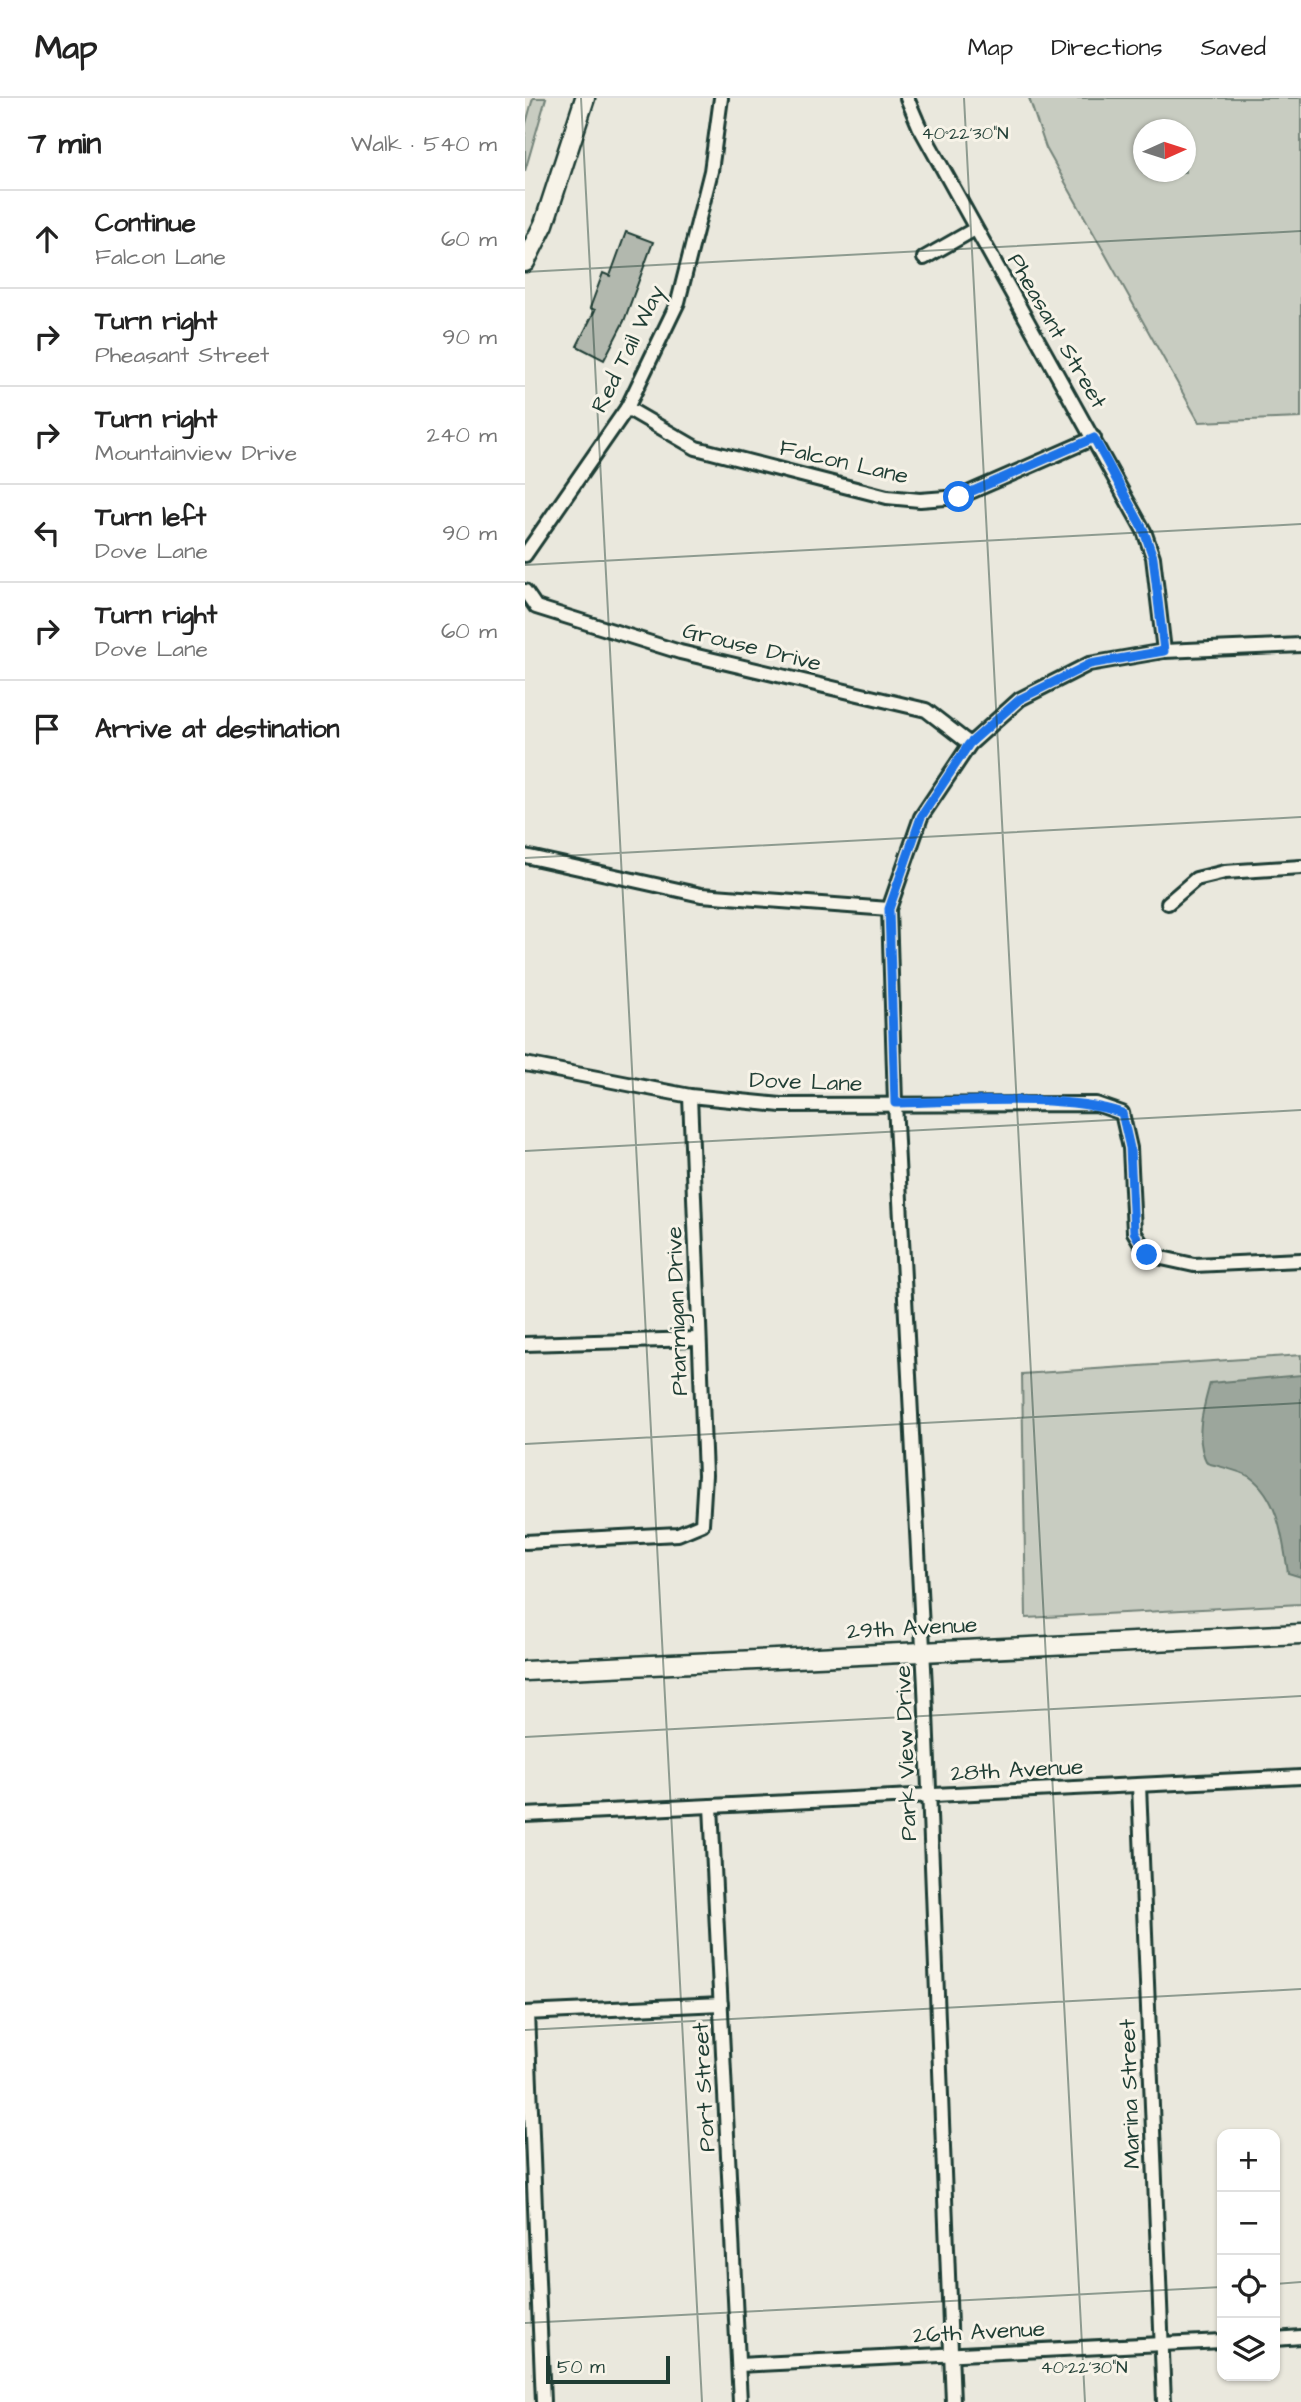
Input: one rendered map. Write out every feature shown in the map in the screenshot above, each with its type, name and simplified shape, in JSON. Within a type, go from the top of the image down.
[{"type":"street","points":[[525,262],[544,224],[585,98]]},
{"type":"street","name":"Red Tail Way","points":[[525,555],[627,408],[678,302],[711,171],[721,98]]},
{"type":"street","name":"Pheasant Street","points":[[907,98],[975,229],[1094,438],[1148,544],[1164,651]]},
{"type":"street","points":[[924,258],[975,229]]},
{"type":"street","name":"Falcon Lane","points":[[627,408],[671,437],[696,448],[887,497],[920,500],[959,497],[1094,438]]},
{"type":"street","name":"Grouse Drive","points":[[525,591],[536,607],[680,652],[926,710],[969,744]]},
{"type":"street","points":[[525,856],[701,895],[889,909],[921,817],[969,744],[1020,699],[1090,664],[1164,651],[1301,645]]},
{"type":"street","points":[[1168,903],[1196,879],[1225,872],[1301,867]]},
{"type":"street","name":"Park View Drive","points":[[889,909],[895,1103],[923,1652],[953,2402]]},
{"type":"street","name":"Dove Lane","points":[[525,1064],[690,1096],[781,1105],[1064,1102],[1096,1104],[1122,1113],[1130,1148],[1134,1232],[1147,1255],[1194,1265],[1301,1260]]},
{"type":"street","name":"Ptarmigan Drive","points":[[525,1542],[678,1534],[702,1524],[705,1475],[690,1096]]},
{"type":"street","points":[[525,1343],[698,1339]]},
{"type":"street","name":"29th Avenue","points":[[525,1671],[1301,1634]]},
{"type":"street","name":"28th Avenue","points":[[525,1815],[1301,1777]]},
{"type":"street","name":"Marina Street","points":[[1139,1785],[1164,2402]]},
{"type":"street","name":"Port Street","points":[[711,1807],[740,2402]]},
{"type":"street","points":[[543,2402],[526,2013],[721,2004]]},
{"type":"street","points":[[1280,2339],[1301,2337]]},
{"type":"street","name":"26th Avenue","points":[[739,2365],[1217,2341]]},
{"type":"shaded area","points":[[533,98],[546,98],[525,171],[525,127]]},
{"type":"shaded area","points":[[1029,98],[1301,98],[1301,418],[1199,422],[1046,148]]},
{"type":"shaded area","points":[[1301,1355],[1301,1604],[1026,1618],[1022,1374]]},
{"type":"shaded area","points":[[1301,1375],[1301,1577],[1288,1573],[1278,1521],[1260,1486],[1250,1477],[1207,1463],[1200,1434],[1210,1383]]},
{"type":"building","points":[[626,232],[653,242],[624,321],[604,360],[577,346],[595,310],[590,308],[603,273],[610,276]]},
{"type":"route","points":[[959,497],[1094,438],[1144,531],[1153,557],[1164,651],[1090,664],[1020,699],[969,744],[921,817],[889,909],[895,1103],[1064,1102],[1096,1104],[1122,1113],[1130,1148],[1134,1232],[1147,1255]]}]
